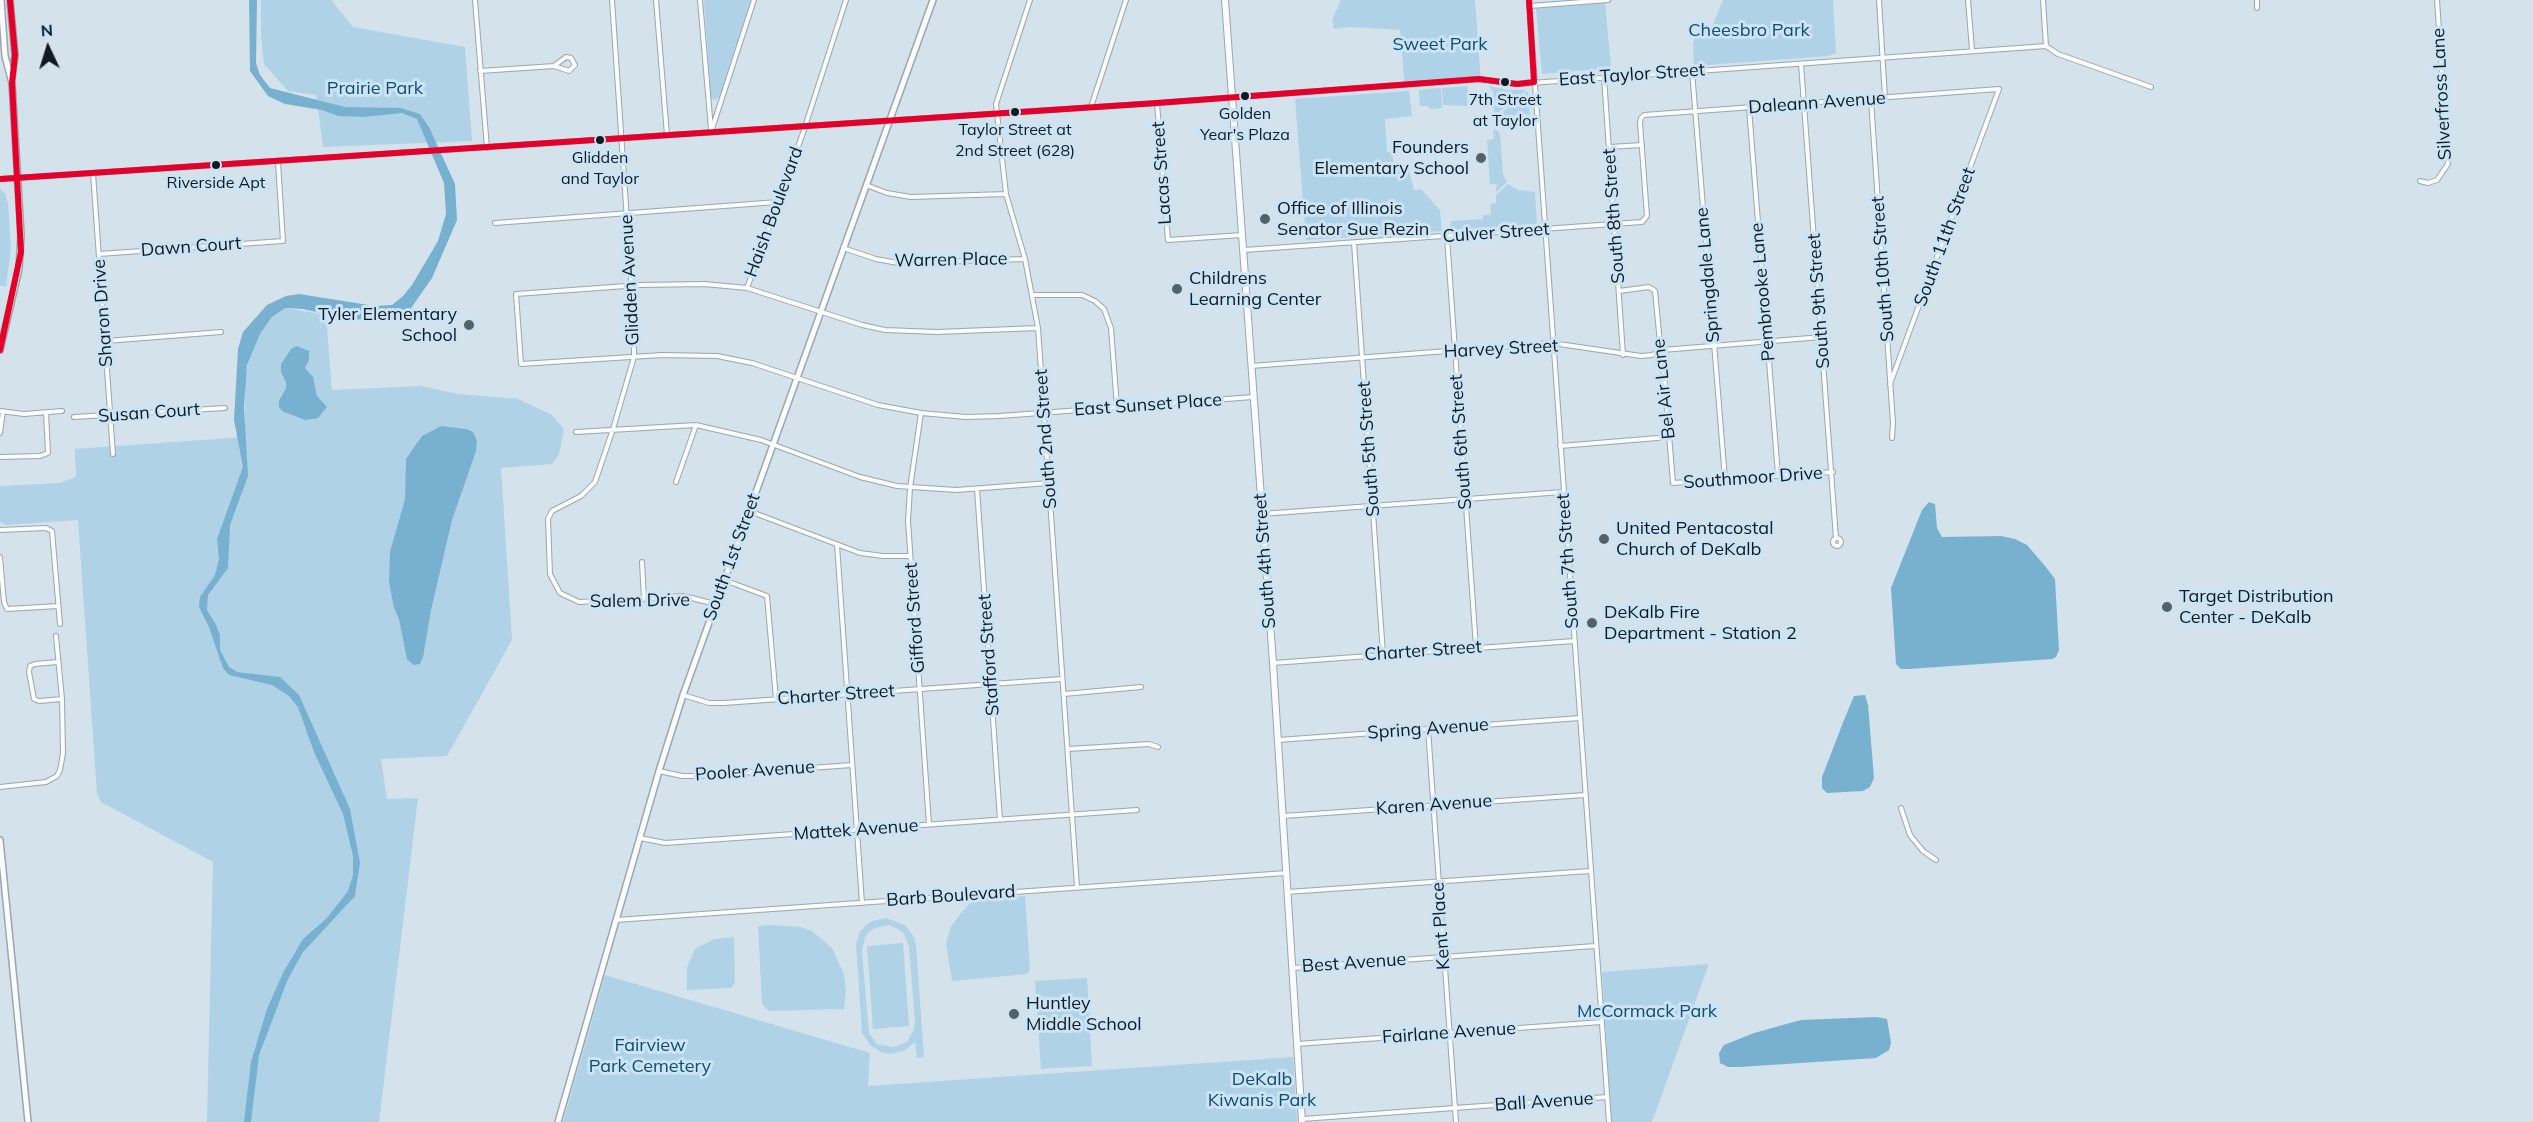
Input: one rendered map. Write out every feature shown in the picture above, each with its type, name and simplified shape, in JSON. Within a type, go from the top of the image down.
[{"type":"main road","name":"South 4th Street","points":[[1225,0],[1273,663],[1302,1120]]},
{"type":"street","points":[[1,0],[5,56],[12,83]]},
{"type":"street","points":[[0,350],[20,261],[12,83],[15,55],[10,0]]},
{"type":"street","points":[[475,0],[487,148]]},
{"type":"street","name":"Glidden Avenue","points":[[550,566],[548,527],[551,513],[591,487],[598,476],[634,357],[632,286],[612,0]]},
{"type":"street","points":[[656,0],[666,135]]},
{"type":"street","points":[[700,0],[711,132]]},
{"type":"street","points":[[711,132],[754,0]]},
{"type":"street","name":"Haish Boulevard","points":[[747,288],[805,126],[846,0]]},
{"type":"street","name":"South 1st Street","points":[[558,1122],[658,771],[683,695],[933,0]]},
{"type":"street","name":"South 2nd Street","points":[[1030,0],[996,104],[1006,194],[1034,295],[1038,328],[1077,887]]},
{"type":"street","points":[[1091,107],[1126,0]]},
{"type":"street","name":"South 7th Street","points":[[1529,0],[1609,1122]]},
{"type":"street","points":[[1530,6],[1608,0]]},
{"type":"street","points":[[1879,0],[1885,98]]},
{"type":"street","points":[[1968,0],[1972,50]]},
{"type":"street","points":[[2043,0],[2046,46],[2062,56],[2151,87]]},
{"type":"street","points":[[2257,0],[2257,8]]},
{"type":"street","name":"Silverfross Lane","points":[[2420,181],[2432,182],[2442,176],[2449,159],[2438,0]]},
{"type":"street","name":"East Taylor Street","points":[[0,179],[1157,103],[1479,79],[1517,84],[2046,46]]},
{"type":"street","points":[[480,71],[554,66],[569,71],[575,65],[571,58],[566,57],[554,66]]},
{"type":"street","name":"South 9th Street","points":[[1801,64],[1833,472],[1836,538]]},
{"type":"street","name":"Springdale Lane","points":[[1692,71],[1725,480]]},
{"type":"street","name":"South 8th Street","points":[[1604,77],[1623,355]]},
{"type":"street","name":"Daleann Avenue","points":[[1642,145],[1640,123],[1641,118],[1647,115],[1999,89]]},
{"type":"street","name":"South 11th Street","points":[[1890,384],[1999,89]]},
{"type":"street","name":"South 10th Street","points":[[1871,100],[1892,438]]},
{"type":"street","name":"Lacas Street","points":[[1157,103],[1168,240],[1242,236]]},
{"type":"street","name":"Pembrooke Lane","points":[[1749,108],[1778,476]]},
{"type":"street","points":[[1609,147],[1642,145]]},
{"type":"street","name":"Culver Street","points":[[1243,250],[1642,222],[1647,216],[1642,145]]},
{"type":"street","name":"Dawn Court","points":[[99,254],[283,241],[278,162]]},
{"type":"street","name":"Sharon Drive","points":[[93,173],[113,454]]},
{"type":"street","points":[[866,185],[886,193],[911,197],[1006,194]]},
{"type":"street","points":[[495,223],[778,202]]},
{"type":"street","name":"South 6th Street","points":[[1447,237],[1476,647]]},
{"type":"street","name":"South 5th Street","points":[[1354,243],[1383,654]]},
{"type":"street","name":"Warren Place","points":[[843,248],[876,259],[905,263],[1025,259]]},
{"type":"street","points":[[632,286],[688,283],[747,288],[870,327],[902,331],[1038,328]]},
{"type":"street","name":"East Sunset Place","points":[[632,286],[516,294],[521,364],[687,354],[717,356],[752,363],[867,402],[921,413],[975,417],[1253,396]]},
{"type":"street","name":"Bel Air Lane","points":[[1619,291],[1648,287],[1654,289],[1674,483]]},
{"type":"street","points":[[1034,295],[1082,295],[1095,301],[1104,309],[1111,328],[1117,407]]},
{"type":"street","points":[[105,341],[221,332]]},
{"type":"street","name":"Harvey Street","points":[[1251,366],[1552,343],[1623,355],[1647,356],[1662,350],[1822,337]]},
{"type":"street","name":"Susan Court","points":[[74,417],[225,408]]},
{"type":"street","points":[[0,433],[2,411],[24,414],[62,411]]},
{"type":"street","points":[[0,457],[40,456],[48,453],[46,412]]},
{"type":"street","name":"Gifford Street","points":[[921,413],[910,488],[908,521],[929,824]]},
{"type":"street","points":[[676,482],[696,425]]},
{"type":"street","points":[[576,432],[696,425],[727,430],[860,477],[910,488],[938,491],[1049,483]]},
{"type":"street","points":[[1560,446],[1670,437]]},
{"type":"street","name":"Southmoor Drive","points":[[1674,483],[1833,472]]},
{"type":"street","name":"Stafford Street","points":[[977,489],[1000,820]]},
{"type":"street","points":[[1261,514],[1563,492]]},
{"type":"street","points":[[749,511],[837,545],[877,556],[910,556]]},
{"type":"street","points":[[0,530],[46,528],[52,531],[60,624]]},
{"type":"street","points":[[837,545],[862,903]]},
{"type":"street","points":[[0,557],[6,609],[58,606]]},
{"type":"street","points":[[642,562],[644,599]]},
{"type":"street","name":"Salem Drive","points":[[550,566],[557,590],[574,601],[687,596],[715,604]]},
{"type":"street","points":[[724,580],[767,596],[776,699]]},
{"type":"street","points":[[0,787],[40,784],[57,776],[63,753],[62,699],[56,636]]},
{"type":"street","name":"Charter Street","points":[[1273,663],[1574,641]]},
{"type":"street","points":[[58,663],[35,663],[30,666],[29,672],[33,699],[39,701],[62,699]]},
{"type":"street","name":"Charter Street","points":[[683,695],[709,703],[1062,679]]},
{"type":"street","points":[[1064,694],[1141,687]]},
{"type":"street","name":"Spring Avenue","points":[[1277,740],[1580,718]]},
{"type":"street","name":"Kent Place","points":[[1428,729],[1456,1122]]},
{"type":"street","points":[[1068,749],[1149,744],[1158,747]]},
{"type":"street","name":"Pooler Avenue","points":[[658,771],[689,776],[852,765]]},
{"type":"street","name":"Karen Avenue","points":[[1282,816],[1585,795]]},
{"type":"street","points":[[1901,808],[1910,834],[1923,851],[1936,860]]},
{"type":"street","name":"Mattek Avenue","points":[[640,838],[665,843],[1137,810]]},
{"type":"street","points":[[0,840],[28,1122]]},
{"type":"street","points":[[1287,892],[1590,871]]},
{"type":"street","name":"Barb Boulevard","points":[[616,920],[1286,873]]},
{"type":"street","name":"Best Avenue","points":[[1292,968],[1595,946]]},
{"type":"street","name":"Fairlane Avenue","points":[[1297,1044],[1602,1022]]},
{"type":"street","name":"Ball Avenue","points":[[1302,1120],[1607,1097]]},
{"type":"green space","name":"Prairie Park","points":[[261,0],[331,0],[353,27],[465,47],[472,141],[323,147],[316,95],[288,91],[264,64]]},
{"type":"green space","points":[[704,0],[751,0],[720,96],[715,100],[711,98]]},
{"type":"green space","name":"Sweet Park","points":[[1341,0],[1475,0],[1481,82],[1405,87],[1400,30],[1352,27],[1334,29],[1332,20]]},
{"type":"green space","name":"Cheesbro Park","points":[[1723,0],[1833,0],[1836,53],[1829,56],[1694,66],[1693,43],[1700,26],[1711,29]]},
{"type":"green space","points":[[1605,2],[1611,68],[1542,74],[1536,8]]},
{"type":"green space","points":[[1468,86],[1467,106],[1443,105],[1442,88]]},
{"type":"green space","points":[[1488,86],[1526,90],[1494,116],[1490,116],[1490,113],[1494,113],[1493,91]]},
{"type":"green space","points":[[1441,88],[1442,108],[1429,109],[1429,106],[1420,106],[1419,90]]},
{"type":"green space","points":[[1409,91],[1412,116],[1385,119],[1387,152],[1392,152],[1394,166],[1407,163],[1414,190],[1421,189],[1440,210],[1442,231],[1306,240],[1295,99]]},
{"type":"green space","points":[[1528,91],[1530,118],[1527,118],[1527,114],[1503,116],[1500,121],[1493,120]]},
{"type":"green space","points":[[1493,129],[1500,134],[1503,174],[1507,182],[1495,193],[1497,184],[1490,184],[1487,140],[1494,139]]},
{"type":"green space","points":[[1508,184],[1518,190],[1535,192],[1537,224],[1449,230],[1451,221],[1483,219],[1483,215],[1491,215],[1490,204],[1496,203],[1496,195]]},
{"type":"green space","points":[[0,189],[5,193],[8,204],[11,248],[6,286],[0,286]]},
{"type":"green space","points":[[285,308],[326,315],[332,390],[421,386],[458,394],[518,399],[552,415],[564,429],[559,454],[552,464],[501,468],[512,640],[447,756],[381,759],[387,799],[418,798],[379,1122],[207,1122],[213,862],[101,802],[97,794],[78,520],[6,525],[0,522],[0,486],[60,483],[76,477],[75,449],[245,437],[245,377],[250,354],[256,339],[272,317]]},
{"type":"green space","points":[[1025,896],[1030,970],[1027,974],[952,981],[946,944],[951,926],[962,912],[969,904],[982,899]]},
{"type":"green space","points":[[886,918],[905,925],[914,937],[924,1057],[917,1058],[915,1042],[904,1051],[889,1054],[881,1052],[870,1045],[862,1033],[856,944],[860,932],[872,921]],"holes":[[[889,925],[903,932],[909,946],[915,1022],[907,1042],[894,1047],[877,1044],[869,1033],[862,952],[865,937],[875,928]]]},
{"type":"green space","points":[[758,926],[800,927],[812,931],[832,948],[844,974],[846,990],[844,1009],[769,1011],[762,1004]]},
{"type":"green space","points":[[734,937],[735,983],[731,988],[687,990],[687,967],[695,949],[714,939]]},
{"type":"green space","points":[[903,943],[909,1026],[873,1029],[867,946]]},
{"type":"green space","name":"McCormack Park","points":[[1709,964],[1652,1122],[1611,1122],[1602,972]]},
{"type":"green space","points":[[605,975],[870,1053],[868,1086],[1293,1057],[1297,1122],[563,1122]]},
{"type":"green space","points":[[1087,978],[1092,1066],[1041,1069],[1035,981]]},
{"type":"shaded area","points":[[249,0],[257,0],[256,63],[260,75],[270,88],[345,107],[401,108],[420,114],[429,127],[455,184],[457,220],[432,278],[407,314],[353,320],[303,309],[285,308],[272,317],[260,334],[247,365],[244,407],[248,476],[230,525],[228,568],[208,595],[207,610],[220,635],[220,650],[229,667],[237,672],[280,677],[299,695],[350,809],[360,863],[355,896],[303,952],[288,979],[259,1055],[251,1122],[244,1122],[251,1062],[267,1009],[283,973],[303,939],[327,918],[348,891],[353,875],[353,856],[343,814],[314,752],[298,707],[289,696],[272,685],[229,675],[223,668],[209,627],[199,607],[200,597],[215,575],[219,559],[217,539],[243,467],[234,420],[238,349],[243,332],[267,305],[286,296],[299,294],[375,306],[392,305],[412,285],[438,241],[446,214],[444,183],[417,119],[402,113],[363,117],[338,116],[322,110],[285,104],[268,96],[250,71]]},
{"type":"shaded area","points":[[297,346],[309,351],[309,360],[305,368],[313,377],[317,396],[327,407],[318,418],[305,420],[282,411],[279,407],[279,401],[286,388],[281,364],[291,349]]},
{"type":"shaded area","points":[[441,426],[473,432],[477,441],[476,451],[452,520],[431,610],[423,657],[420,664],[414,665],[407,659],[399,619],[394,608],[389,582],[390,552],[405,499],[406,459],[422,436]]},
{"type":"shaded area","points":[[1929,502],[1935,504],[1937,528],[1942,537],[2001,536],[2015,539],[2027,545],[2045,566],[2055,579],[2059,650],[2056,657],[1909,669],[1901,669],[1896,664],[1891,588],[1922,510]]},
{"type":"shaded area","points":[[1865,695],[1868,705],[1874,778],[1870,787],[1863,791],[1827,793],[1822,788],[1822,777],[1844,720],[1854,696]]},
{"type":"shaded area","points":[[1876,1017],[1887,1019],[1891,1043],[1889,1050],[1876,1058],[1740,1067],[1728,1067],[1720,1063],[1719,1053],[1724,1045],[1754,1033],[1801,1020]]},
{"type":"transit line","points":[[0,350],[21,252],[12,83],[15,55],[10,0]]},
{"type":"transit line","points":[[0,179],[1157,103],[1479,79],[1517,84],[1534,82],[1529,0]]},
{"type":"place","name":"7th Street at Taylor","points":[[1505,82]]},
{"type":"place","name":"Golden Year's Plaza","points":[[1245,96]]},
{"type":"place","name":"Taylor Street at 2nd Street (628)","points":[[1015,112]]},
{"type":"place","name":"Glidden and Taylor","points":[[600,140]]},
{"type":"place","name":"Founders Elementary School","points":[[1481,158]]},
{"type":"place","name":"Riverside Apt","points":[[216,165]]},
{"type":"place","name":"Office of Illinois Senator Sue Rezin","points":[[1265,219]]},
{"type":"place","name":"Childrens Learning Center","points":[[1177,289]]},
{"type":"place","name":"Tyler Elementary School","points":[[469,325]]},
{"type":"place","name":"United Pentacostal Church of DeKalb","points":[[1604,539]]},
{"type":"place","name":"Target Distribution Center - DeKalb","points":[[2167,607]]},
{"type":"place","name":"DeKalb Fire Department - Station 2","points":[[1592,623]]},
{"type":"place","name":"Huntley Middle School","points":[[1014,1014]]},
{"type":"park label","name":"Fairview Park Cemetery","points":[[650,1056]]},
{"type":"park label","name":"DeKalb Kiwanis Park","points":[[1262,1090]]}]
